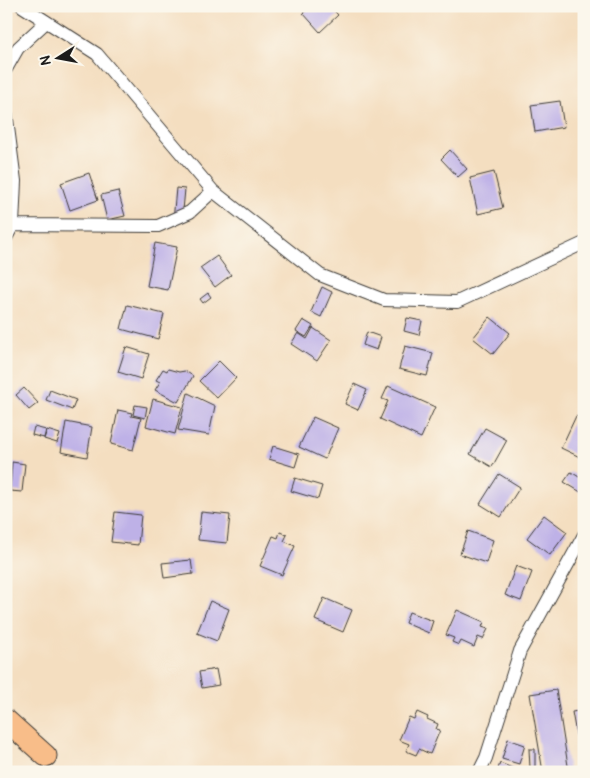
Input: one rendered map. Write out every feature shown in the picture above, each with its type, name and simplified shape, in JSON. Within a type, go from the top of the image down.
[{"type":"highway","points":[[6,720],[46,756]]},
{"type":"street","points":[[30,8],[46,22],[97,54],[214,190],[320,275],[384,300],[457,302],[584,243]]},
{"type":"street","points":[[6,69],[18,48],[46,22]]},
{"type":"street","points":[[6,112],[16,181],[13,225],[6,238]]},
{"type":"street","points":[[13,225],[158,226],[190,212],[214,190]]},
{"type":"street","points":[[479,772],[486,758],[520,651],[584,535]]},
{"type":"building","points":[[311,6],[330,6],[338,15],[320,32],[303,13]]},
{"type":"building","points":[[560,101],[564,127],[535,132],[531,105]]},
{"type":"building","points":[[450,150],[467,169],[458,177],[441,159]]},
{"type":"building","points":[[494,172],[503,208],[478,214],[470,178]]},
{"type":"building","points":[[89,173],[98,200],[70,210],[61,183]]},
{"type":"building","points":[[176,188],[185,189],[182,221],[173,221]]},
{"type":"building","points":[[118,191],[125,216],[107,220],[101,195]]},
{"type":"building","points":[[155,243],[177,247],[168,290],[147,286]]},
{"type":"building","points":[[217,256],[231,275],[215,287],[200,268]]},
{"type":"building","points":[[322,287],[332,292],[321,317],[311,312]]},
{"type":"building","points":[[208,293],[211,297],[203,303],[200,299]]},
{"type":"building","points":[[127,305],[164,314],[158,339],[121,329]]},
{"type":"building","points":[[490,317],[510,333],[493,354],[473,338]]},
{"type":"building","points":[[407,318],[422,321],[419,335],[404,331]]},
{"type":"building","points":[[303,320],[313,326],[306,337],[296,331]]},
{"type":"building","points":[[313,328],[331,340],[317,361],[291,344],[298,333],[307,339]]},
{"type":"building","points":[[367,332],[381,337],[377,350],[363,345]]},
{"type":"building","points":[[405,346],[433,353],[427,376],[399,369]]},
{"type":"building","points":[[126,347],[149,354],[141,379],[118,372]]},
{"type":"building","points":[[219,361],[236,378],[217,398],[199,381]]},
{"type":"building","points":[[163,369],[167,371],[168,369],[179,372],[185,371],[193,376],[178,402],[155,390],[160,382],[156,380]]},
{"type":"building","points":[[354,384],[367,390],[358,410],[345,404]]},
{"type":"building","points":[[388,386],[435,407],[421,438],[380,419],[388,401],[382,399]]},
{"type":"building","points":[[24,388],[38,403],[29,410],[16,395]]},
{"type":"building","points":[[50,390],[76,400],[72,410],[46,400]]},
{"type":"building","points":[[188,393],[215,406],[209,435],[178,430]]},
{"type":"building","points":[[153,399],[182,407],[175,434],[146,426]]},
{"type":"building","points":[[135,405],[147,407],[145,418],[133,415]]},
{"type":"building","points":[[118,410],[132,413],[131,416],[141,418],[133,450],[111,444]]},
{"type":"building","points":[[576,416],[584,420],[584,459],[561,448]]},
{"type":"building","points":[[313,417],[338,428],[325,459],[299,447]]},
{"type":"building","points":[[66,422],[92,427],[87,457],[61,452]]},
{"type":"building","points":[[34,427],[46,430],[44,438],[32,435]]},
{"type":"building","points":[[485,428],[507,440],[492,467],[470,454]]},
{"type":"building","points":[[47,430],[60,434],[57,443],[44,439]]},
{"type":"building","points":[[273,446],[299,454],[295,467],[269,459]]},
{"type":"building","points":[[12,462],[25,464],[22,492],[10,491]]},
{"type":"building","points":[[571,472],[584,480],[584,494],[564,482]]},
{"type":"building","points":[[499,474],[520,487],[501,517],[480,504]]},
{"type":"building","points":[[295,478],[322,486],[318,499],[291,491]]},
{"type":"building","points":[[115,512],[141,515],[138,545],[111,542]]},
{"type":"building","points":[[201,512],[230,515],[227,543],[198,540]]},
{"type":"building","points":[[544,515],[567,532],[550,555],[527,538]]},
{"type":"building","points":[[468,531],[493,540],[486,563],[460,554]]},
{"type":"building","points":[[280,532],[287,535],[284,541],[295,546],[282,575],[260,566],[273,536],[278,538]]},
{"type":"building","points":[[191,560],[193,574],[164,578],[162,563]]},
{"type":"building","points":[[516,566],[532,572],[521,601],[505,595]]},
{"type":"building","points":[[324,598],[352,610],[343,632],[315,620]]},
{"type":"building","points":[[210,601],[229,609],[217,641],[197,633]]},
{"type":"building","points":[[457,610],[484,622],[482,627],[488,629],[483,639],[478,637],[474,647],[461,641],[459,645],[452,642],[454,638],[446,635]]},
{"type":"building","points":[[409,612],[433,621],[429,633],[405,623]]},
{"type":"building","points":[[216,669],[219,685],[202,688],[199,672]]},
{"type":"building","points":[[556,690],[569,772],[543,772],[530,694]]},
{"type":"building","points":[[584,710],[584,772],[583,772],[572,712]]},
{"type":"building","points":[[417,712],[438,724],[436,729],[440,730],[430,754],[419,749],[416,755],[406,751],[409,744],[399,740],[409,717],[414,719]]},
{"type":"building","points":[[508,739],[525,745],[519,764],[502,759]]},
{"type":"building","points":[[529,749],[535,749],[535,767],[530,768]]},
{"type":"building","points":[[500,763],[517,770],[517,772],[497,772]]}]
